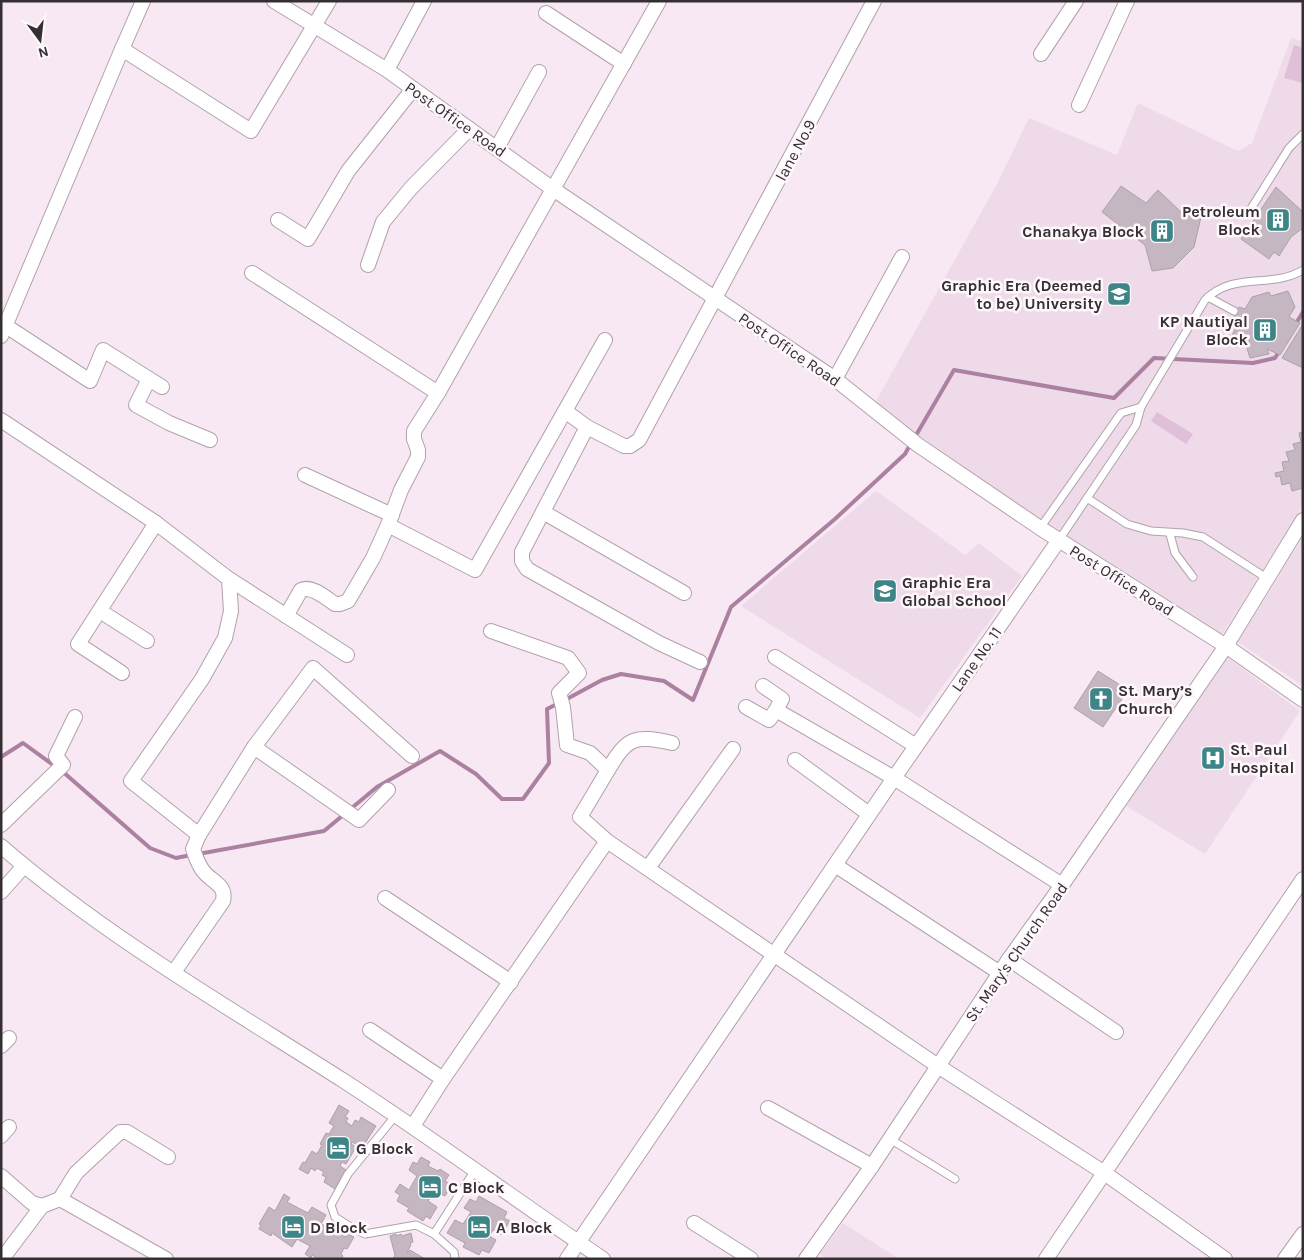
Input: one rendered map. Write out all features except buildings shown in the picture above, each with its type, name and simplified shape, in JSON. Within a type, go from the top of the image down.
[{"type":"street","points":[[143,1],[3,331],[90,381],[103,350],[162,387]]},
{"type":"street","name":"Post Office Road","points":[[274,1],[387,70],[553,189],[835,379],[912,441],[1040,528],[1226,646],[1303,700]]},
{"type":"street","points":[[122,49],[251,131],[316,26],[329,1]]},
{"type":"street","points":[[387,70],[424,1]]},
{"type":"street","points":[[286,616],[304,588],[310,588],[335,604],[348,601],[373,558],[401,490],[418,458],[414,430],[438,393],[659,1]]},
{"type":"street","name":"lane No.9","points":[[587,427],[624,446],[636,444],[874,1]]},
{"type":"street","points":[[1041,54],[1076,1]]},
{"type":"street","points":[[1079,105],[1127,1]]},
{"type":"street","points":[[546,13],[624,64]]},
{"type":"street","points":[[497,148],[539,72]]},
{"type":"street","points":[[278,220],[308,239],[348,170],[413,89]]},
{"type":"street","points":[[368,265],[383,222],[411,188],[469,128]]},
{"type":"street","points":[[835,379],[902,257]]},
{"type":"street","points":[[252,273],[438,393]]},
{"type":"street","points":[[305,475],[390,520],[475,570],[605,340]]},
{"type":"street","points":[[149,379],[136,405],[169,423],[210,440]]},
{"type":"street","points":[[565,412],[587,427],[522,552],[522,561],[527,569],[659,643],[700,662]]},
{"type":"street","points":[[1,420],[156,523],[229,579],[347,655]]},
{"type":"street","points":[[543,512],[684,593]]},
{"type":"street","name":"St. Mary's Church Road","points":[[806,1259],[872,1166],[1009,959],[1226,646],[1303,520]]},
{"type":"street","points":[[122,673],[78,644],[156,523]]},
{"type":"street","name":"Lane No. 11","points":[[567,1259],[869,814],[1059,540]]},
{"type":"street","points":[[199,835],[131,780],[202,679],[225,638],[231,611],[229,579]]},
{"type":"street","points":[[100,611],[147,641]]},
{"type":"street","points":[[491,631],[568,658],[579,673],[559,693],[563,707],[567,745],[590,753],[608,770]]},
{"type":"street","points":[[775,657],[916,746]]},
{"type":"street","points":[[174,972],[224,897],[221,886],[207,875],[196,855],[199,835],[254,746],[313,668],[412,756]]},
{"type":"street","points":[[746,707],[769,720],[782,698],[763,686]]},
{"type":"street","points":[[776,710],[894,778],[1062,885]]},
{"type":"street","points":[[1,825],[59,769],[56,756],[75,717]]},
{"type":"street","points":[[672,743],[642,738],[629,742],[618,754],[580,817],[607,842],[938,1066],[1103,1172],[1225,1259]]},
{"type":"street","points":[[254,746],[358,820],[388,790]]},
{"type":"street","points":[[648,868],[733,749]]},
{"type":"street","points":[[795,760],[869,814]]},
{"type":"street","points":[[413,1126],[443,1079],[607,842]]},
{"type":"street","points":[[1,846],[96,921],[413,1126],[603,1259]]},
{"type":"street","points":[[835,865],[1000,973]]},
{"type":"street","points":[[1,892],[24,866]]},
{"type":"street","points":[[1046,1259],[1103,1172],[1303,879]]},
{"type":"street","points":[[385,898],[511,982]]},
{"type":"street","points":[[1009,959],[1116,1032]]},
{"type":"street","points":[[370,1030],[443,1079]]},
{"type":"street","points":[[768,1108],[872,1166]]},
{"type":"street","points":[[2,1259],[42,1206],[60,1199],[76,1173],[120,1132],[126,1132],[168,1157]]},
{"type":"street","points":[[1,1176],[32,1203],[42,1206]]},
{"type":"street","points":[[60,1199],[160,1257]]},
{"type":"street","points":[[694,1223],[751,1259]]},
{"type":"street","points":[[1285,1259],[1303,1234]]},
{"type":"lane","points":[[1247,215],[1289,148],[1303,134]]},
{"type":"lane","points":[[1059,540],[1136,425],[1141,407],[1208,297],[1214,291],[1224,286],[1245,281],[1285,277],[1303,270]]},
{"type":"lane","points":[[1208,297],[1234,310]]},
{"type":"lane","points":[[1040,528],[1121,413],[1141,407]]},
{"type":"lane","points":[[1087,498],[1127,524],[1151,531],[1203,536],[1268,579]]},
{"type":"lane","points":[[1170,534],[1175,553],[1193,577]]},
{"type":"lane","points":[[396,1115],[348,1174],[331,1206],[335,1217],[365,1234],[416,1225],[434,1234],[454,1252],[455,1259]]},
{"type":"lane","points":[[890,1139],[955,1179]]},
{"type":"lane","points":[[434,1234],[475,1169]]},
{"type":"shaded area","name":"Graphic Era (Deemed to be) University","points":[[1291,38],[1303,41],[1303,506],[1222,635],[1033,514],[874,405],[997,184],[1029,118],[1117,155],[1138,103],[1238,151],[1252,143]]},
{"type":"shaded area","points":[[1294,45],[1303,48],[1303,83],[1284,78]]},
{"type":"shaded area","points":[[1157,412],[1193,434],[1186,444],[1151,421]]},
{"type":"shaded area","name":"Graphic Era Global School","points":[[876,491],[965,555],[979,543],[1022,576],[920,718],[741,606]]},
{"type":"shaded area","points":[[1303,537],[1303,686],[1238,642]]},
{"type":"shaded area","name":"St. Paul Hospital","points":[[1226,656],[1300,711],[1205,854],[1126,806]]},
{"type":"shaded area","points":[[843,1223],[899,1259],[826,1259],[820,1254]]},
{"type":"waterway","points":[[1295,325],[1303,312]]},
{"type":"waterway","points":[[915,437],[954,370],[1114,398],[1154,358],[1253,363],[1275,358],[1280,350]]},
{"type":"waterway","points":[[565,700],[602,680],[621,674],[664,681],[693,700],[731,607],[835,519],[905,454],[911,443]]},
{"type":"waterway","points":[[198,854],[324,831],[377,787],[440,751],[476,774],[502,799],[523,799],[549,763],[547,709],[559,703]]},
{"type":"waterway","points":[[1,757],[23,743],[56,767]]},
{"type":"waterway","points":[[62,771],[150,848],[176,858],[191,855]]},
{"type":"place","name":"Petroleum Block","points":[[1278,220]]},
{"type":"place","name":"Chanakya Block","points":[[1162,231]]},
{"type":"place","name":"Graphic Era (Deemed to be) University","points":[[1119,294]]},
{"type":"place","name":"KP Nautiyal Block","points":[[1265,330]]},
{"type":"place","name":"Graphic Era Global School","points":[[885,591]]},
{"type":"place","name":"St. Mary’s Church","points":[[1101,699]]},
{"type":"place","name":"St. Paul Hospital","points":[[1213,758]]},
{"type":"place","name":"G Block","points":[[338,1148]]},
{"type":"place","name":"C Block","points":[[430,1187]]},
{"type":"place","name":"D Block","points":[[293,1227]]},
{"type":"place","name":"A Block","points":[[479,1227]]}]
